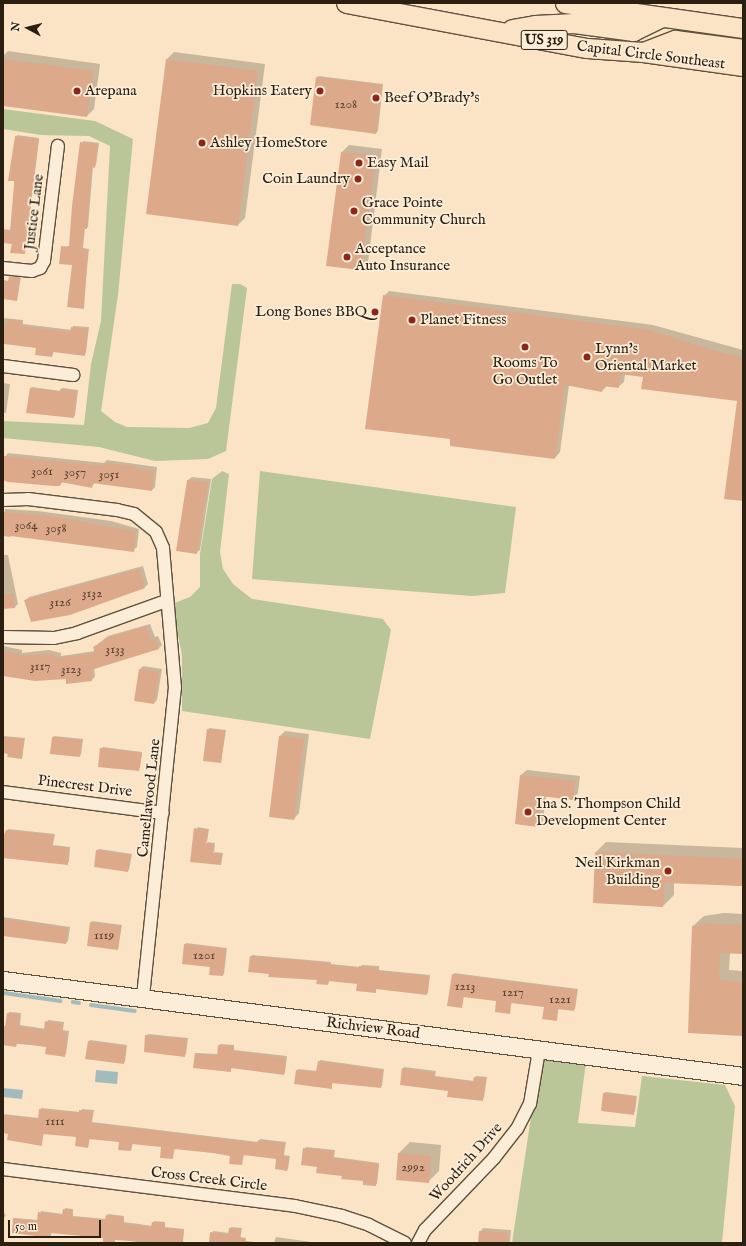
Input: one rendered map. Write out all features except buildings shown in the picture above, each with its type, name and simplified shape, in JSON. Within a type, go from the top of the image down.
[{"type":"main road","name":"Capital Circle Southeast","points":[[346,3],[587,48],[643,52],[743,66]]},
{"type":"main road","points":[[565,3],[743,28]]},
{"type":"main road","points":[[499,31],[535,24],[574,23],[633,32],[662,16]]},
{"type":"main road","points":[[643,52],[675,40],[743,49]]},
{"type":"street","name":"Justice Lane","points":[[3,268],[32,271],[40,268],[44,261],[58,146]]},
{"type":"street","points":[[3,366],[73,374]]},
{"type":"street","name":"Camellawood Lane","points":[[3,500],[28,499],[117,510],[144,520],[156,532],[163,548],[166,600],[174,656],[175,687],[143,998]]},
{"type":"street","points":[[3,637],[54,638],[77,633],[166,600]]},
{"type":"street","name":"Pinecrest Drive","points":[[3,792],[163,813]]},
{"type":"street","name":"Richview Road","points":[[3,980],[743,1076]]},
{"type":"street","name":"Woodrich Drive","points":[[418,1243],[425,1230],[494,1158],[517,1128],[530,1104],[539,1050]]},
{"type":"street","name":"Cross Creek Circle","points":[[3,1169],[295,1206],[362,1223],[405,1243]]},
{"type":"green space","points":[[3,109],[95,121],[133,139],[118,295],[101,411],[115,422],[127,427],[189,428],[208,423],[216,408],[232,284],[240,284],[247,288],[226,451],[208,459],[155,461],[99,447],[3,438],[3,421],[84,425],[91,364],[101,321],[110,146],[89,136],[41,135],[3,129]]},
{"type":"green space","points":[[222,471],[229,474],[220,552],[223,569],[233,584],[252,599],[383,619],[391,630],[370,739],[182,711],[182,655],[172,604],[190,597],[200,587],[200,554],[212,479]]},
{"type":"green space","points":[[260,471],[516,507],[505,593],[472,596],[252,579]]},
{"type":"green space","points":[[540,1057],[586,1062],[578,1123],[635,1127],[642,1076],[725,1085],[735,1106],[722,1243],[512,1243]]},
{"type":"water","points":[[96,1070],[118,1072],[117,1084],[95,1082]]},
{"type":"water","points":[[3,1088],[23,1090],[22,1099],[3,1097]]},
{"type":"waterway","points":[[4,993],[60,1001]]},
{"type":"waterway","points":[[73,1002],[79,1003]]},
{"type":"waterway","points":[[91,1005],[135,1011]]},
{"type":"place","name":"Arepana","points":[[77,91]]},
{"type":"place","name":"Hopkins Eatery","points":[[320,91]]},
{"type":"place","name":"Beef O'Brady's","points":[[376,98]]},
{"type":"place","name":"Ashley HomeStore","points":[[202,143]]},
{"type":"place","name":"Easy Mail","points":[[359,163]]},
{"type":"place","name":"Coin Laundry","points":[[358,179]]},
{"type":"place","name":"Grace Pointe Community Church","points":[[354,211]]},
{"type":"place","name":"Acceptance Auto Insurance","points":[[347,257]]},
{"type":"place","name":"Long Bones BBQ","points":[[375,312]]},
{"type":"place","name":"Planet Fitness","points":[[412,320]]},
{"type":"place","name":"Rooms To Go Outlet","points":[[525,347]]},
{"type":"place","name":"Lynn's Oriental Market","points":[[587,357]]},
{"type":"place","name":"Ina S. Thompson Child Development Center","points":[[528,812]]},
{"type":"place","name":"Neil Kirkman Building","points":[[668,871]]}]
